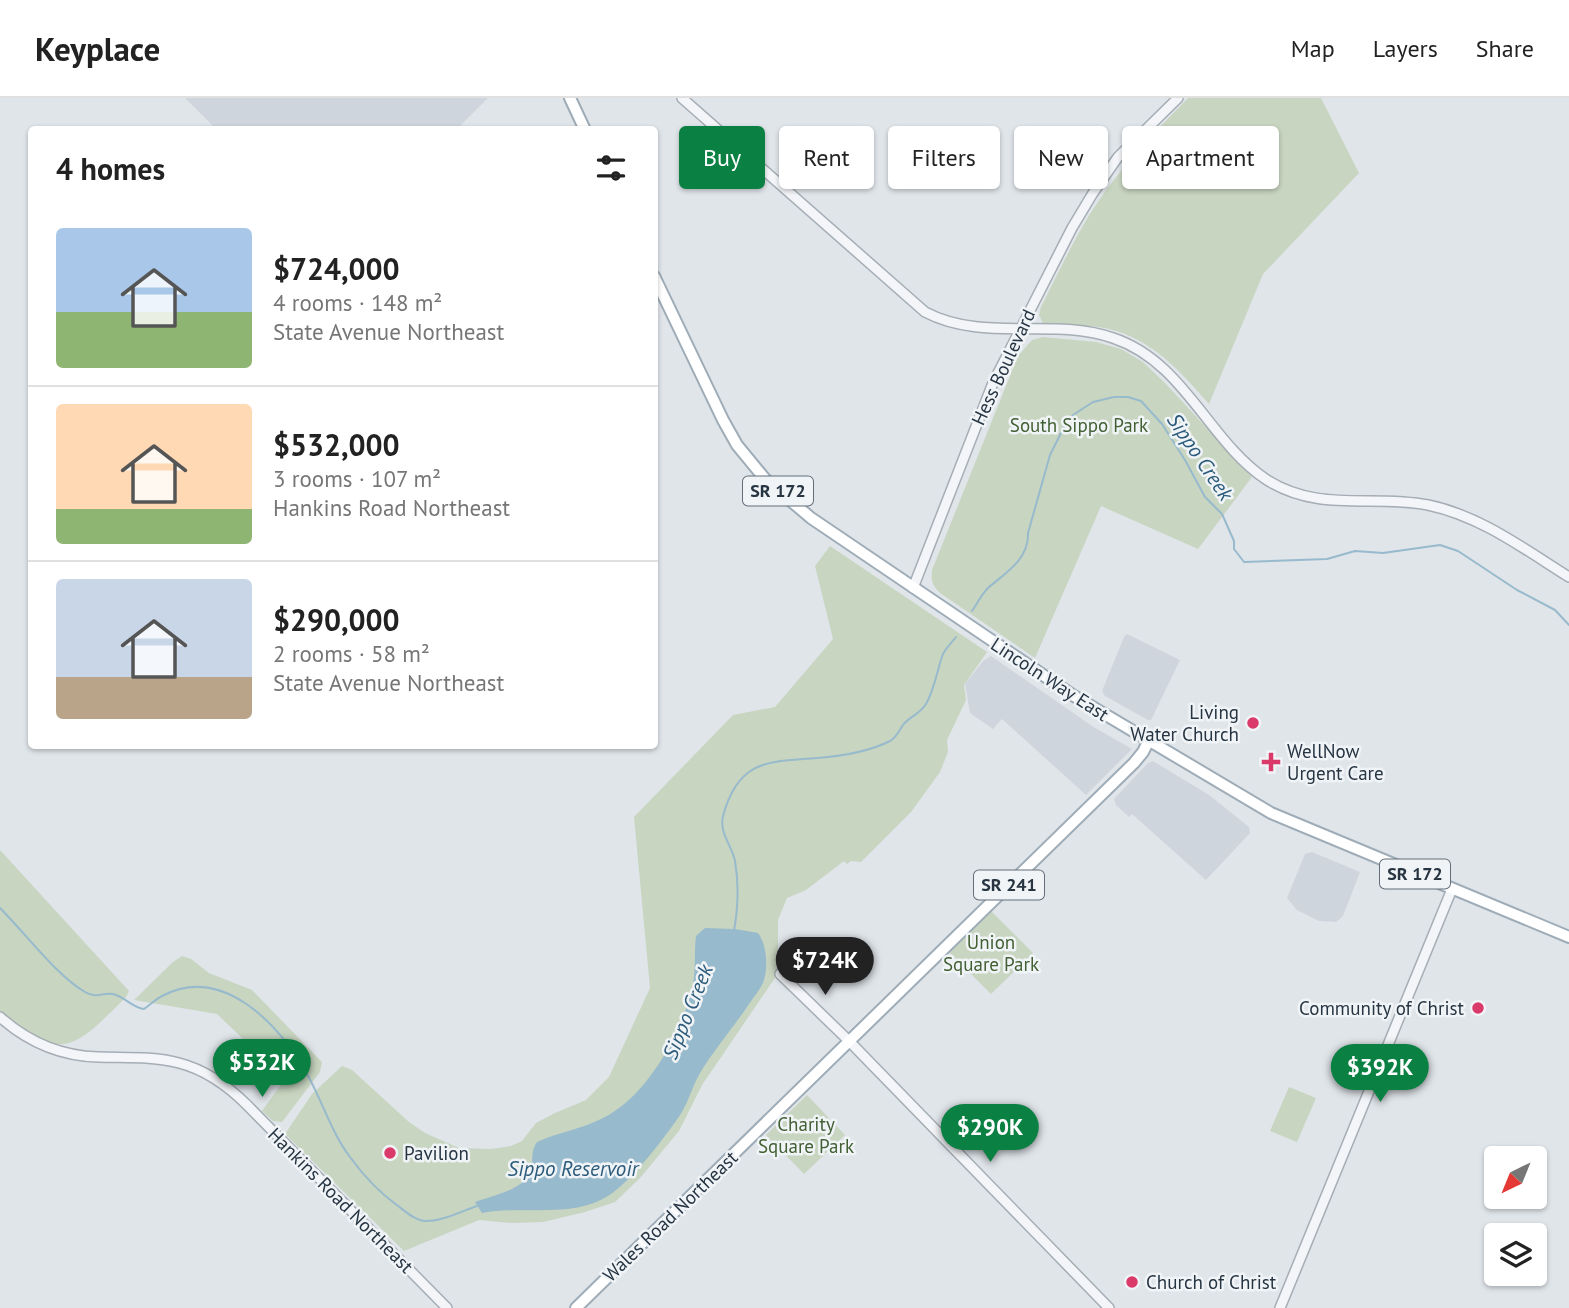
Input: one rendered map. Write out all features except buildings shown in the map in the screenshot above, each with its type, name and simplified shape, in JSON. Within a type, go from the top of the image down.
[{"type":"main road","points":[[570,98],[583,126]]},
{"type":"main road","name":"Lincoln Way East","points":[[658,284],[723,420],[747,458],[790,502],[1074,696],[1271,813],[1569,937]]},
{"type":"main road","name":"Wales Road Northeast","points":[[576,1308],[1134,763],[1149,740]]},
{"type":"street","points":[[682,98],[918,307],[942,320],[964,326],[1097,334],[1115,338],[1140,350],[1184,388],[1242,460],[1285,489],[1325,500],[1412,503],[1435,507],[1498,532],[1569,577]]},
{"type":"street","name":"Hess Boulevard","points":[[914,588],[983,404],[1083,209],[1118,157],[1178,98]]},
{"type":"street","points":[[1280,1308],[1452,890]]},
{"type":"street","points":[[780,974],[849,1041],[1109,1308]]},
{"type":"street","name":"Hankins Road Northeast","points":[[0,1017],[27,1037],[53,1050],[83,1056],[162,1059],[193,1068],[221,1083],[247,1105],[447,1308]]},
{"type":"shaded area","points":[[185,98],[488,98],[460,126],[213,126]]},
{"type":"shaded area","points":[[1127,634],[1180,660],[1151,720],[1105,696],[1102,691]]},
{"type":"shaded area","points":[[991,656],[1092,726],[1132,749],[1086,795],[1002,719],[993,729],[970,713],[965,684],[983,661]]},
{"type":"shaded area","points":[[1153,761],[1209,795],[1249,827],[1250,833],[1206,880],[1132,814],[1129,817],[1116,805],[1114,799]]},
{"type":"shaded area","points":[[1312,852],[1360,872],[1343,916],[1336,922],[1319,921],[1297,910],[1287,898],[1305,854]]},
{"type":"green space","points":[[1188,98],[1321,98],[1359,173],[1263,274],[1209,404],[1165,358],[1139,340],[1102,327],[1049,325],[1043,323],[1039,315],[1087,219],[1122,169],[1122,189],[1279,189],[1279,126],[1161,126]]},
{"type":"green space","name":"South Sippo Park","points":[[1043,337],[1096,342],[1121,349],[1143,362],[1252,477],[1198,549],[1101,506],[1035,658],[940,593],[932,580],[932,570],[1018,356],[1032,340]]},
{"type":"green space","points":[[830,546],[987,652],[964,685],[966,700],[947,740],[948,752],[940,772],[911,812],[861,862],[851,861],[847,864],[844,861],[806,890],[787,898],[778,920],[778,967],[775,978],[702,1085],[679,1131],[640,1178],[615,1202],[543,1222],[479,1220],[404,1251],[285,1134],[312,1094],[342,1066],[352,1070],[409,1122],[425,1133],[459,1148],[491,1149],[522,1141],[536,1123],[586,1100],[609,1077],[650,988],[634,817],[733,715],[775,707],[833,639],[815,566]]},
{"type":"green space","points":[[0,850],[129,991],[94,1028],[80,1038],[54,1044],[39,1039],[0,1011]]},
{"type":"green space","name":"Union Square Park","points":[[991,911],[1033,953],[991,994],[949,952]]},
{"type":"green space","points":[[182,956],[191,959],[209,973],[252,990],[322,1062],[320,1072],[282,1122],[273,1121],[262,1111],[285,1079],[217,1014],[134,1000]]},
{"type":"green space","points":[[1289,1087],[1316,1098],[1297,1142],[1270,1131]]},
{"type":"green space","name":"Charity Square Park","points":[[807,1095],[845,1135],[804,1174],[766,1135]]},
{"type":"water","name":"Sippo Reservoir","points":[[705,928],[758,933],[765,950],[765,975],[759,990],[711,1056],[682,1112],[658,1145],[617,1189],[594,1203],[563,1209],[482,1213],[475,1202],[508,1191],[528,1176],[537,1142],[603,1118],[619,1108],[649,1078],[681,1022],[693,984],[696,936]]},
{"type":"waterway","name":"Sippo Creek","points":[[972,611],[986,591],[1015,565],[1025,551],[1050,455],[1065,425],[1073,415],[1093,402],[1128,397],[1141,401],[1162,424],[1205,497],[1222,514],[1234,541],[1234,549],[1244,562],[1327,559],[1355,551],[1383,553],[1440,545],[1458,551],[1517,590],[1555,610],[1569,625]]},
{"type":"waterway","name":"Sippo Creek","points":[[734,931],[738,896],[736,870],[722,822],[730,796],[739,781],[762,765],[851,753],[892,739],[905,722],[926,704],[943,654],[956,637]]},
{"type":"waterway","name":"Sippo Creek","points":[[0,908],[63,975],[90,994],[112,994],[144,1009],[162,996],[184,988],[206,988],[227,993],[246,1004],[281,1035],[295,1054],[343,1147],[360,1170],[385,1195],[411,1216],[422,1221],[432,1221],[477,1206]]},
{"type":"place","name":"Living Water Church","points":[[1253,723]]},
{"type":"place","name":"WellNow Urgent Care","points":[[1271,762]]},
{"type":"place","name":"Community of Christ","points":[[1478,1008]]},
{"type":"place","name":"Pavilion","points":[[390,1153]]},
{"type":"place","name":"Church of Christ","points":[[1132,1282]]}]
